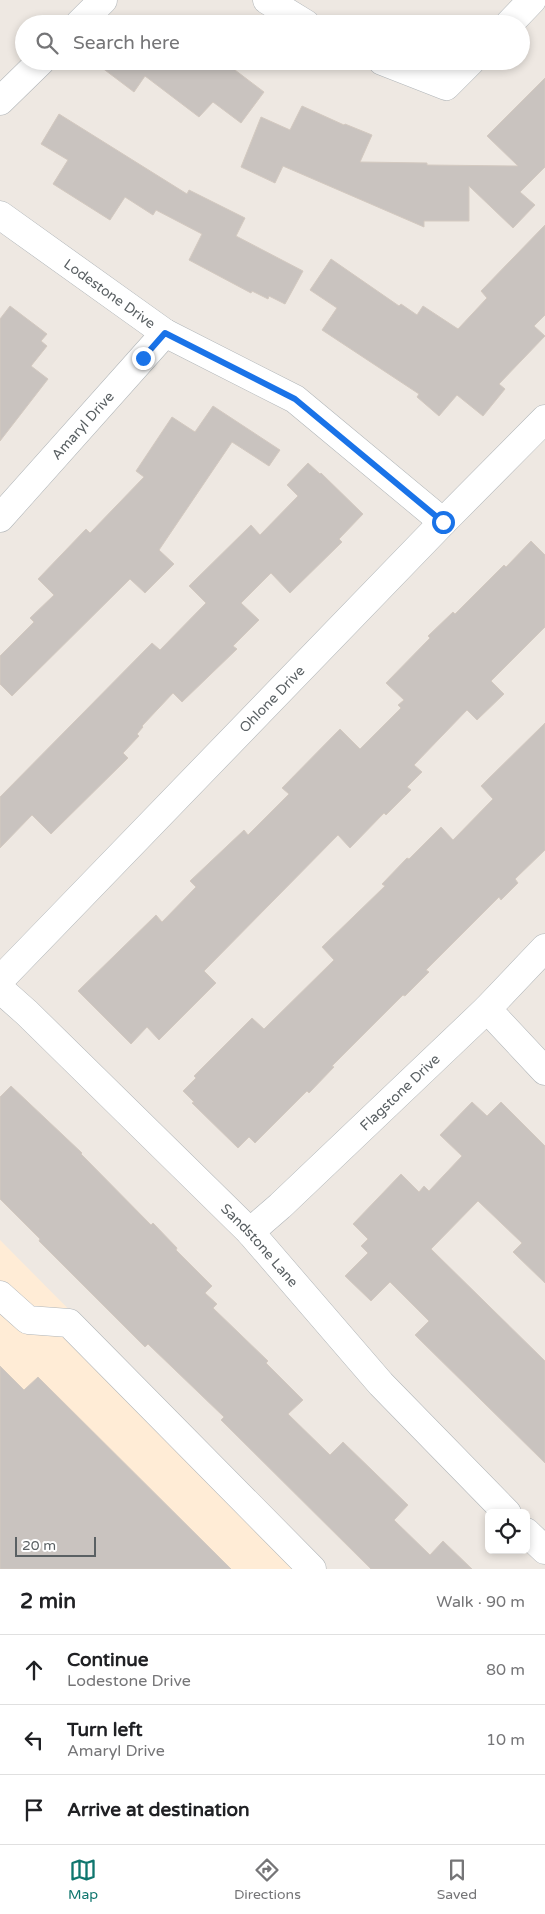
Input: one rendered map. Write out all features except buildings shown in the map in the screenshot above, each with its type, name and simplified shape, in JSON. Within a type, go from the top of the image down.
[{"type":"street","points":[[88,15],[103,0]]},
{"type":"street","points":[[267,0],[291,15]]},
{"type":"street","points":[[518,15],[532,0]]},
{"type":"street","points":[[0,101],[32,70]]},
{"type":"street","points":[[405,70],[446,86],[462,70]]},
{"type":"street","name":"Lodestone Drive","points":[[0,215],[165,333],[295,399],[443,522]]},
{"type":"street","name":"Amaryl Drive","points":[[0,518],[165,333]]},
{"type":"street","name":"Ohlone Drive","points":[[0,980],[545,419]]},
{"type":"street","name":"Flagstone Drive","points":[[250,1232],[280,1206],[488,1008],[545,948]]},
{"type":"street","name":"Sandstone Lane","points":[[0,989],[27,1013],[250,1232],[380,1384],[503,1509]]},
{"type":"street","points":[[488,1008],[545,1071]]},
{"type":"street","points":[[0,1295],[28,1320],[69,1323],[312,1569]]},
{"type":"street","points":[[530,1536],[545,1550]]},
{"type":"shaded area","points":[[0,1240],[326,1569],[0,1569]]},
{"type":"route","points":[[143,358],[165,333],[295,399],[443,522]]}]
